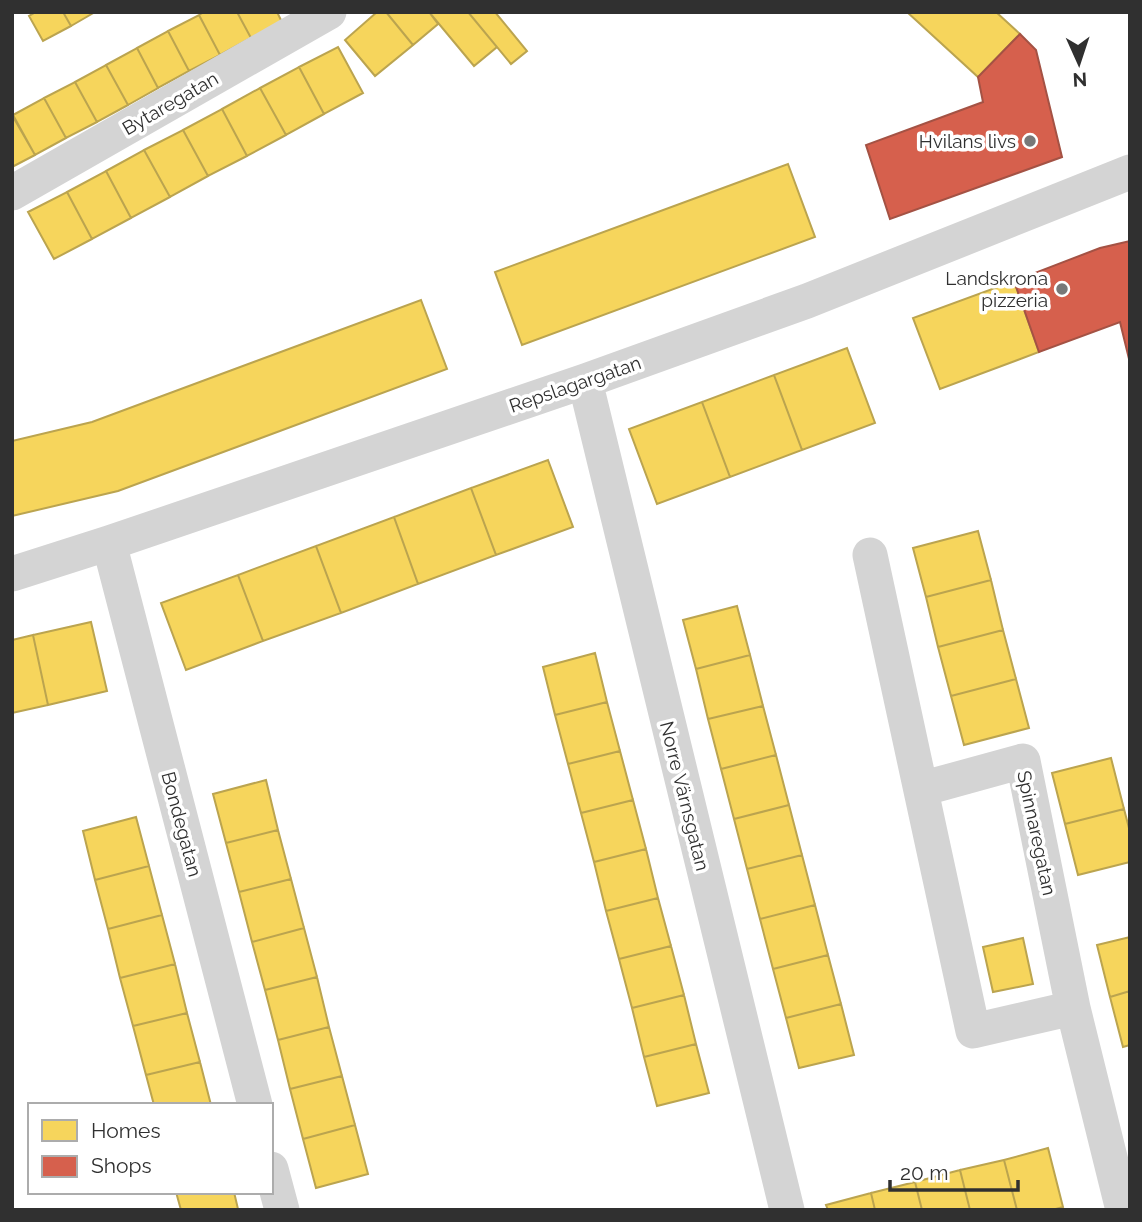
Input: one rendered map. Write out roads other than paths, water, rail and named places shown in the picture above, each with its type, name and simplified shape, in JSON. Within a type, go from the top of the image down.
[{"type":"street","name":"Bytaregatan","points":[[12,193],[329,12]]},
{"type":"street","name":"Repslagargatan","points":[[12,574],[109,544],[585,381],[807,301],[1130,172]]},
{"type":"street","name":"Norre Värnsgatan","points":[[585,381],[787,1210]]},
{"type":"street","name":"Bondegatan","points":[[109,544],[254,1103]]},
{"type":"street","points":[[870,555],[973,1031],[1073,1008]]},
{"type":"street","name":"Spinnaregatan","points":[[921,789],[1023,761],[1073,1008],[1123,1210]]},
{"type":"street","points":[[273,1176],[282,1210]]},
{"type":"place","name":"Hvilans livs","points":[[1030,141]]},
{"type":"place","name":"Landskrona pizzeria","points":[[1062,289]]}]
